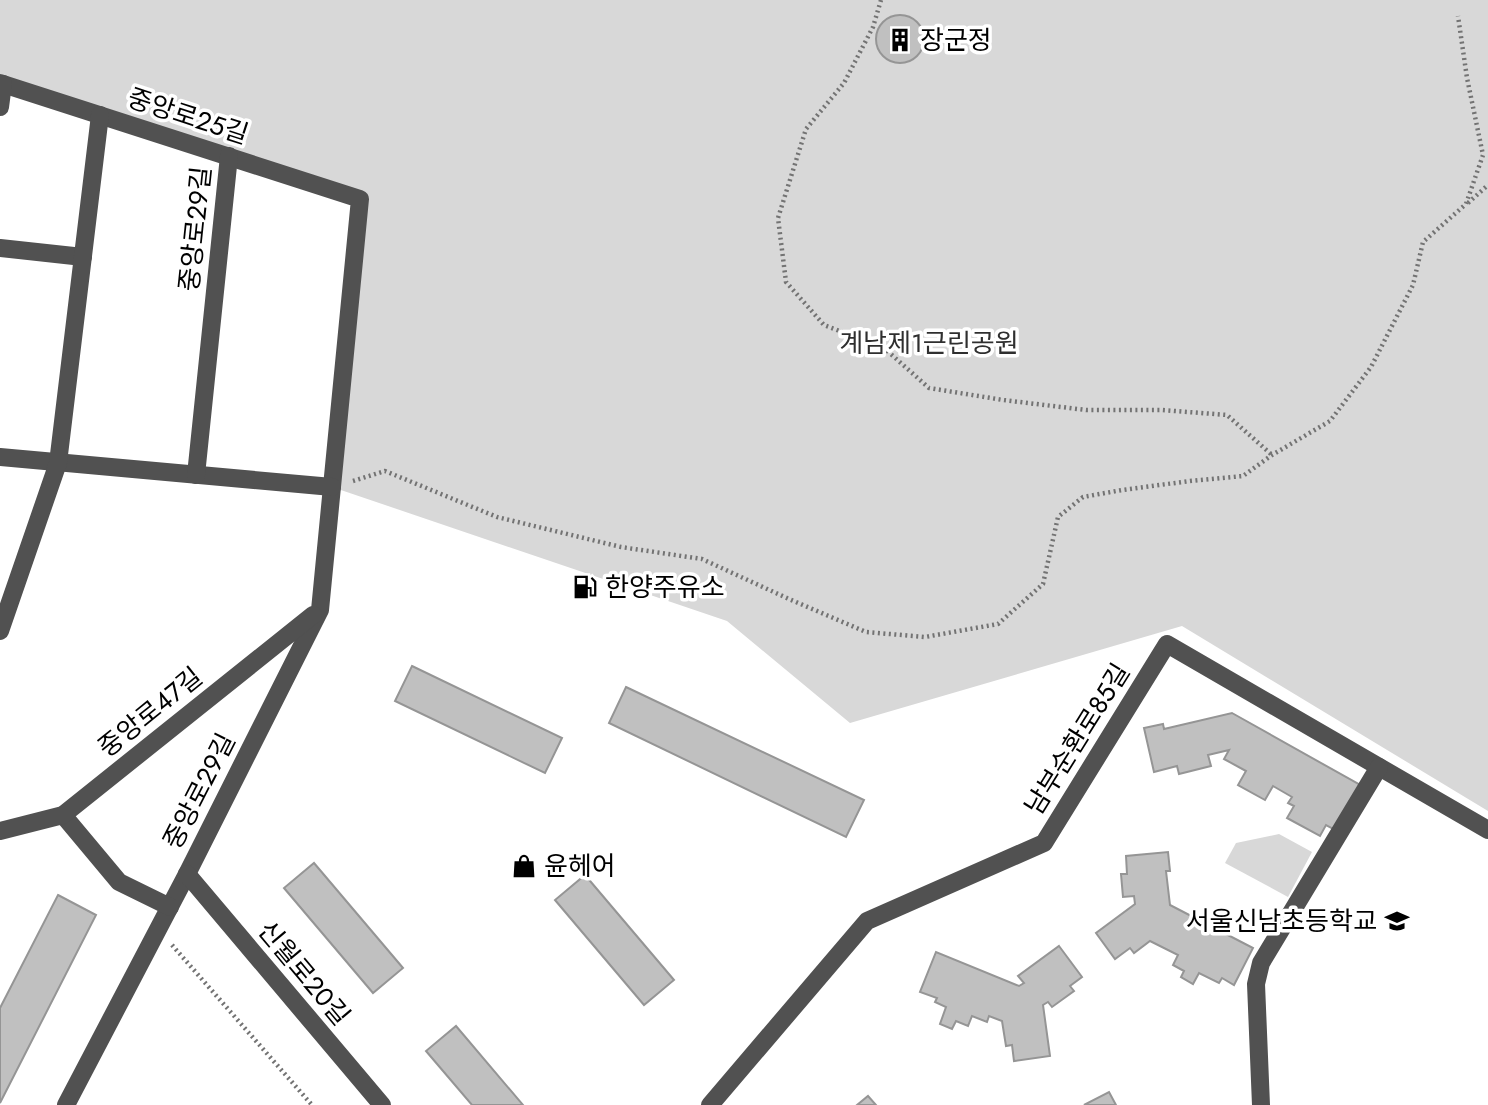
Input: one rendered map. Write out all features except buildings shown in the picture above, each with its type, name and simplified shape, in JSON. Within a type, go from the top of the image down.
[{"type":"street","points":[[0,107],[2,84]]},
{"type":"street","name":"중앙로25길","points":[[2,84],[360,198]]},
{"type":"street","points":[[0,631],[58,463],[100,115]]},
{"type":"street","name":"중앙로29길","points":[[196,475],[229,156]]},
{"type":"street","name":"중앙로29길","points":[[66,1105],[187,874],[320,610],[360,198]]},
{"type":"street","points":[[0,248],[83,257]]},
{"type":"street","points":[[0,457],[332,487]]},
{"type":"street","name":"중앙로47길","points":[[0,831],[63,815],[320,610]]},
{"type":"street","name":"남부순환로85길","points":[[709,1105],[867,921],[1044,843],[1167,644],[1488,830]]},
{"type":"street","points":[[1261,1105],[1256,984],[1261,963],[1379,767]]},
{"type":"street","points":[[63,815],[119,882],[170,907]]},
{"type":"street","name":"신월로20길","points":[[187,874],[382,1105]]},
{"type":"path","points":[[881,0],[873,27],[844,83],[806,129],[778,218],[786,282],[824,326],[884,348],[929,388],[1086,410],[1162,410],[1227,415],[1272,455]]},
{"type":"path","points":[[1458,16],[1467,78],[1483,155],[1466,204]]},
{"type":"path","points":[[332,487],[385,471],[497,517],[621,547],[702,559],[866,632],[925,637],[998,624],[1043,584],[1058,517],[1083,497],[1190,481],[1243,477],[1272,455],[1329,421],[1371,367],[1413,285],[1423,242],[1488,185]]},
{"type":"path","points":[[158,929],[312,1105]]},
{"type":"green space","name":"계남제1근린공원","points":[[0,0],[1488,0],[1488,811],[1182,626],[850,723],[727,621],[332,487],[360,199],[0,83]]},
{"type":"green space","points":[[1279,834],[1312,852],[1288,897],[1225,863],[1236,843]]},
{"type":"place","name":"장군정","points":[[900,40]]},
{"type":"place","name":"한양주유소","points":[[585,587]]},
{"type":"place","name":"윤헤어","points":[[524,866]]},
{"type":"place","name":"서울신남초등학교","points":[[1397,921]]}]
